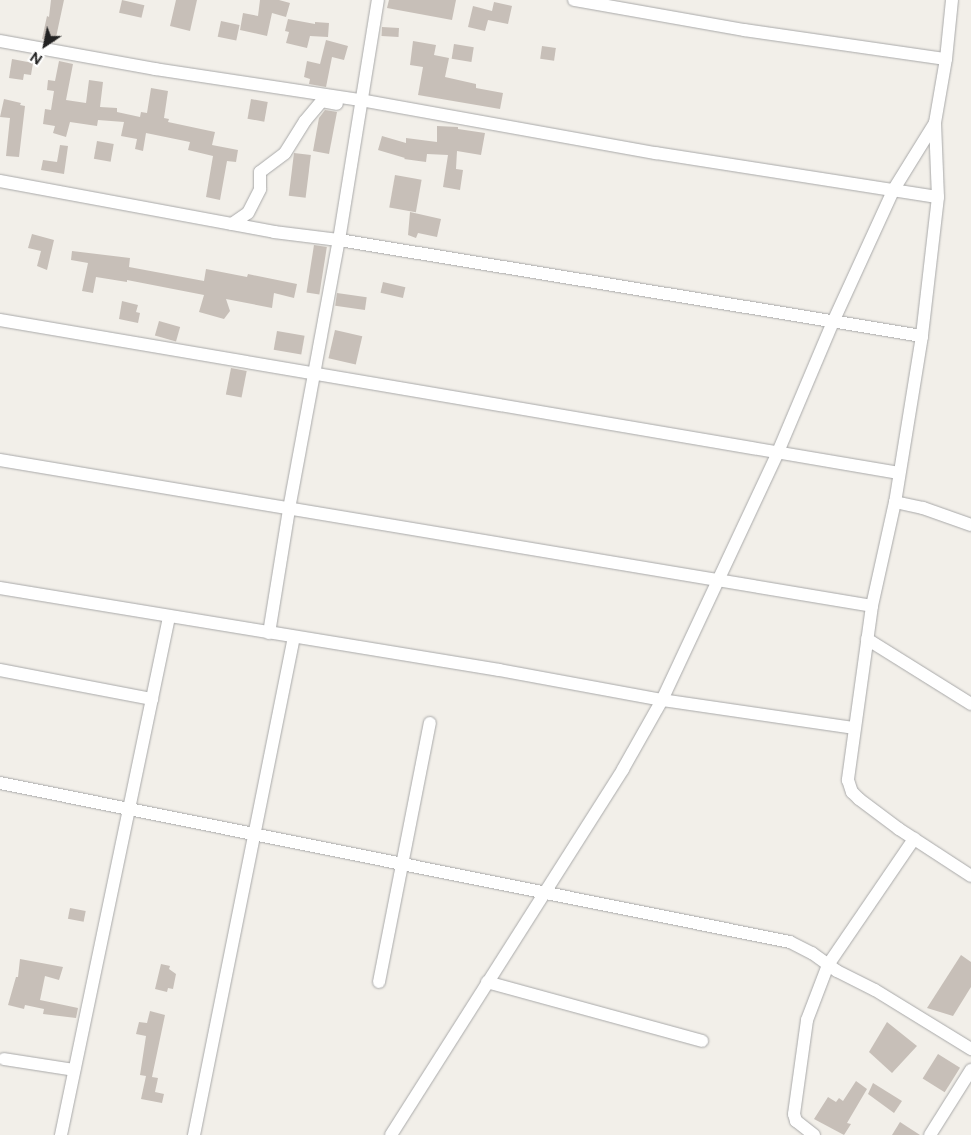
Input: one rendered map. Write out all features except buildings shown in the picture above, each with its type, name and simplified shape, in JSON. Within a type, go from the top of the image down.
[{"type":"street","points":[[269,632],[289,509],[338,240],[357,99],[378,0]]},
{"type":"street","points":[[574,0],[744,30],[946,59]]},
{"type":"street","points":[[952,0],[946,59],[934,123],[938,197],[922,336],[895,502],[872,606],[848,766],[848,780],[852,792],[914,839],[971,876]]},
{"type":"street","points":[[0,41],[155,69],[357,99],[656,153],[938,197]]},
{"type":"street","points":[[232,224],[248,213],[258,195],[260,172],[285,153],[305,121],[322,101],[350,106],[357,99]]},
{"type":"street","points":[[391,1135],[623,769],[662,700],[778,452],[832,322],[894,189],[934,123]]},
{"type":"street","points":[[0,181],[232,224],[922,336]]},
{"type":"street","points":[[0,320],[899,473]]},
{"type":"street","points":[[0,460],[872,606]]},
{"type":"street","points":[[895,502],[923,508],[971,525]]},
{"type":"street","points":[[0,588],[499,670],[662,700],[854,728]]},
{"type":"street","points":[[62,1135],[169,617]]},
{"type":"street","points":[[194,1135],[294,637]]},
{"type":"street","points":[[867,639],[971,704]]},
{"type":"street","points":[[0,670],[152,699]]},
{"type":"street","points":[[379,982],[430,723]]},
{"type":"street","points":[[0,783],[130,807],[543,894],[781,940],[812,953],[828,965],[875,990],[971,1049]]},
{"type":"street","points":[[814,1135],[796,1121],[794,1114],[807,1020],[828,965],[914,839]]},
{"type":"street","points":[[487,982],[702,1041]]},
{"type":"street","points":[[4,1059],[74,1070]]},
{"type":"street","points":[[930,1135],[971,1070]]}]
